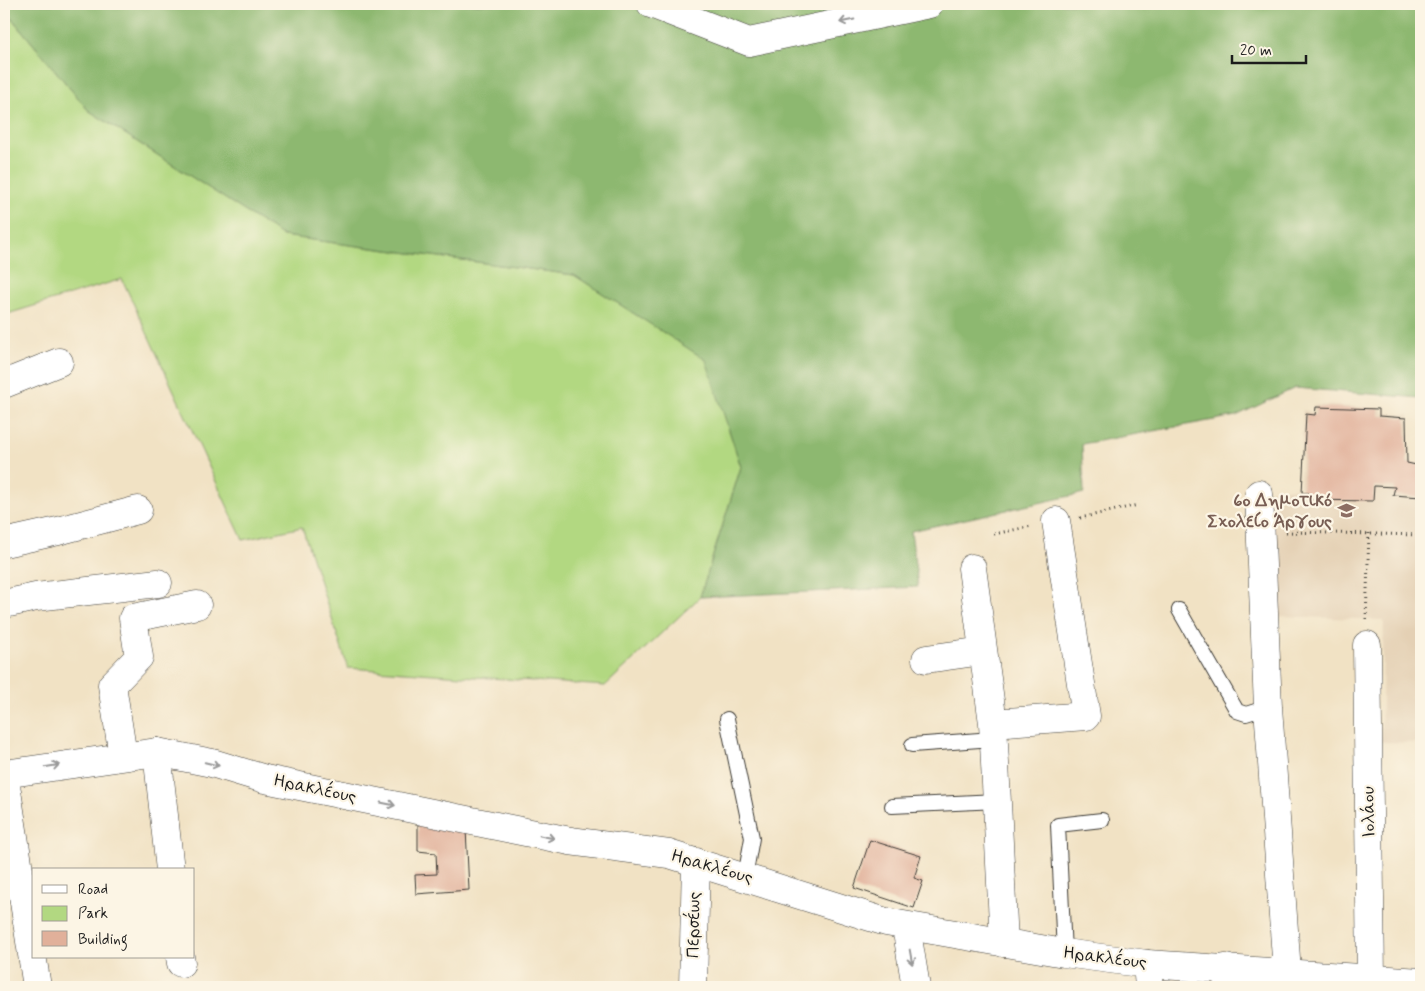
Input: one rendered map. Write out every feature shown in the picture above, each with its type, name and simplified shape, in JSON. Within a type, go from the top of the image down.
[{"type":"street","points":[[651,4],[749,42],[929,4]]},
{"type":"street","points":[[4,384],[59,362]]},
{"type":"street","points":[[1259,494],[1268,707],[1287,972]]},
{"type":"street","points":[[4,542],[58,531],[138,510]]},
{"type":"street","points":[[993,731],[1086,716],[1056,521]]},
{"type":"street","points":[[972,568],[993,731],[1004,943]]},
{"type":"street","points":[[4,604],[36,597],[158,583]]},
{"type":"street","points":[[123,756],[112,685],[139,657],[133,618],[196,605]]},
{"type":"street","name":"Ιολάου","points":[[1367,632],[1371,979]]},
{"type":"street","points":[[926,659],[983,651]]},
{"type":"street","points":[[157,752],[170,868]]},
{"type":"street","name":"Ηρακλέους","points":[[4,774],[157,752],[212,764],[265,779],[551,838],[669,854],[886,922],[1064,953],[1148,976],[1227,978],[1287,972],[1416,984]]},
{"type":"street","points":[[4,788],[7,791],[32,954]]},
{"type":"street","name":"Περσέως","points":[[693,987],[696,862]]},
{"type":"street","points":[[906,926],[916,987]]},
{"type":"street","points":[[33,958],[37,987]]},
{"type":"lane","points":[[1179,610],[1237,711],[1246,714],[1268,707]]},
{"type":"lane","points":[[727,719],[752,838],[745,877]]},
{"type":"lane","points":[[912,744],[993,731]]},
{"type":"lane","points":[[892,806],[997,801]]},
{"type":"lane","points":[[1064,953],[1058,825],[1102,820]]},
{"type":"path","points":[[994,534],[1056,521],[1089,517],[1138,505]]},
{"type":"path","points":[[1261,532],[1421,534]]},
{"type":"path","points":[[1367,632],[1369,533]]},
{"type":"shaded area","name":"6ο Δημοτικό Σχολείο Άργους","points":[[1313,405],[1382,408],[1382,413],[1409,415],[1409,462],[1421,463],[1421,743],[1381,742],[1384,620],[1278,616],[1270,490],[1300,488],[1303,410],[1313,413]]},
{"type":"green space","points":[[4,4],[1421,4],[1421,398],[1295,388],[1236,416],[1082,444],[1084,493],[911,531],[918,587],[700,597],[741,467],[706,360],[574,275],[283,236],[88,110],[4,9]]},
{"type":"green space","points":[[4,9],[88,110],[283,236],[574,275],[707,360],[741,467],[700,597],[605,686],[348,668],[302,527],[243,540],[122,279],[4,315]]},
{"type":"building","points":[[1316,407],[1379,409],[1379,416],[1406,418],[1407,463],[1421,466],[1421,497],[1393,495],[1395,487],[1374,486],[1373,501],[1309,500],[1309,493],[1302,493],[1306,414],[1315,415]]},
{"type":"building","points":[[418,816],[466,829],[469,890],[416,894],[415,875],[437,874],[436,853],[418,851]]},
{"type":"building","points":[[870,840],[921,856],[914,878],[923,881],[914,908],[854,888]]},
{"type":"place","name":"6ο Δημοτικό Σχολείο Άργους","points":[[1346,511]]}]
